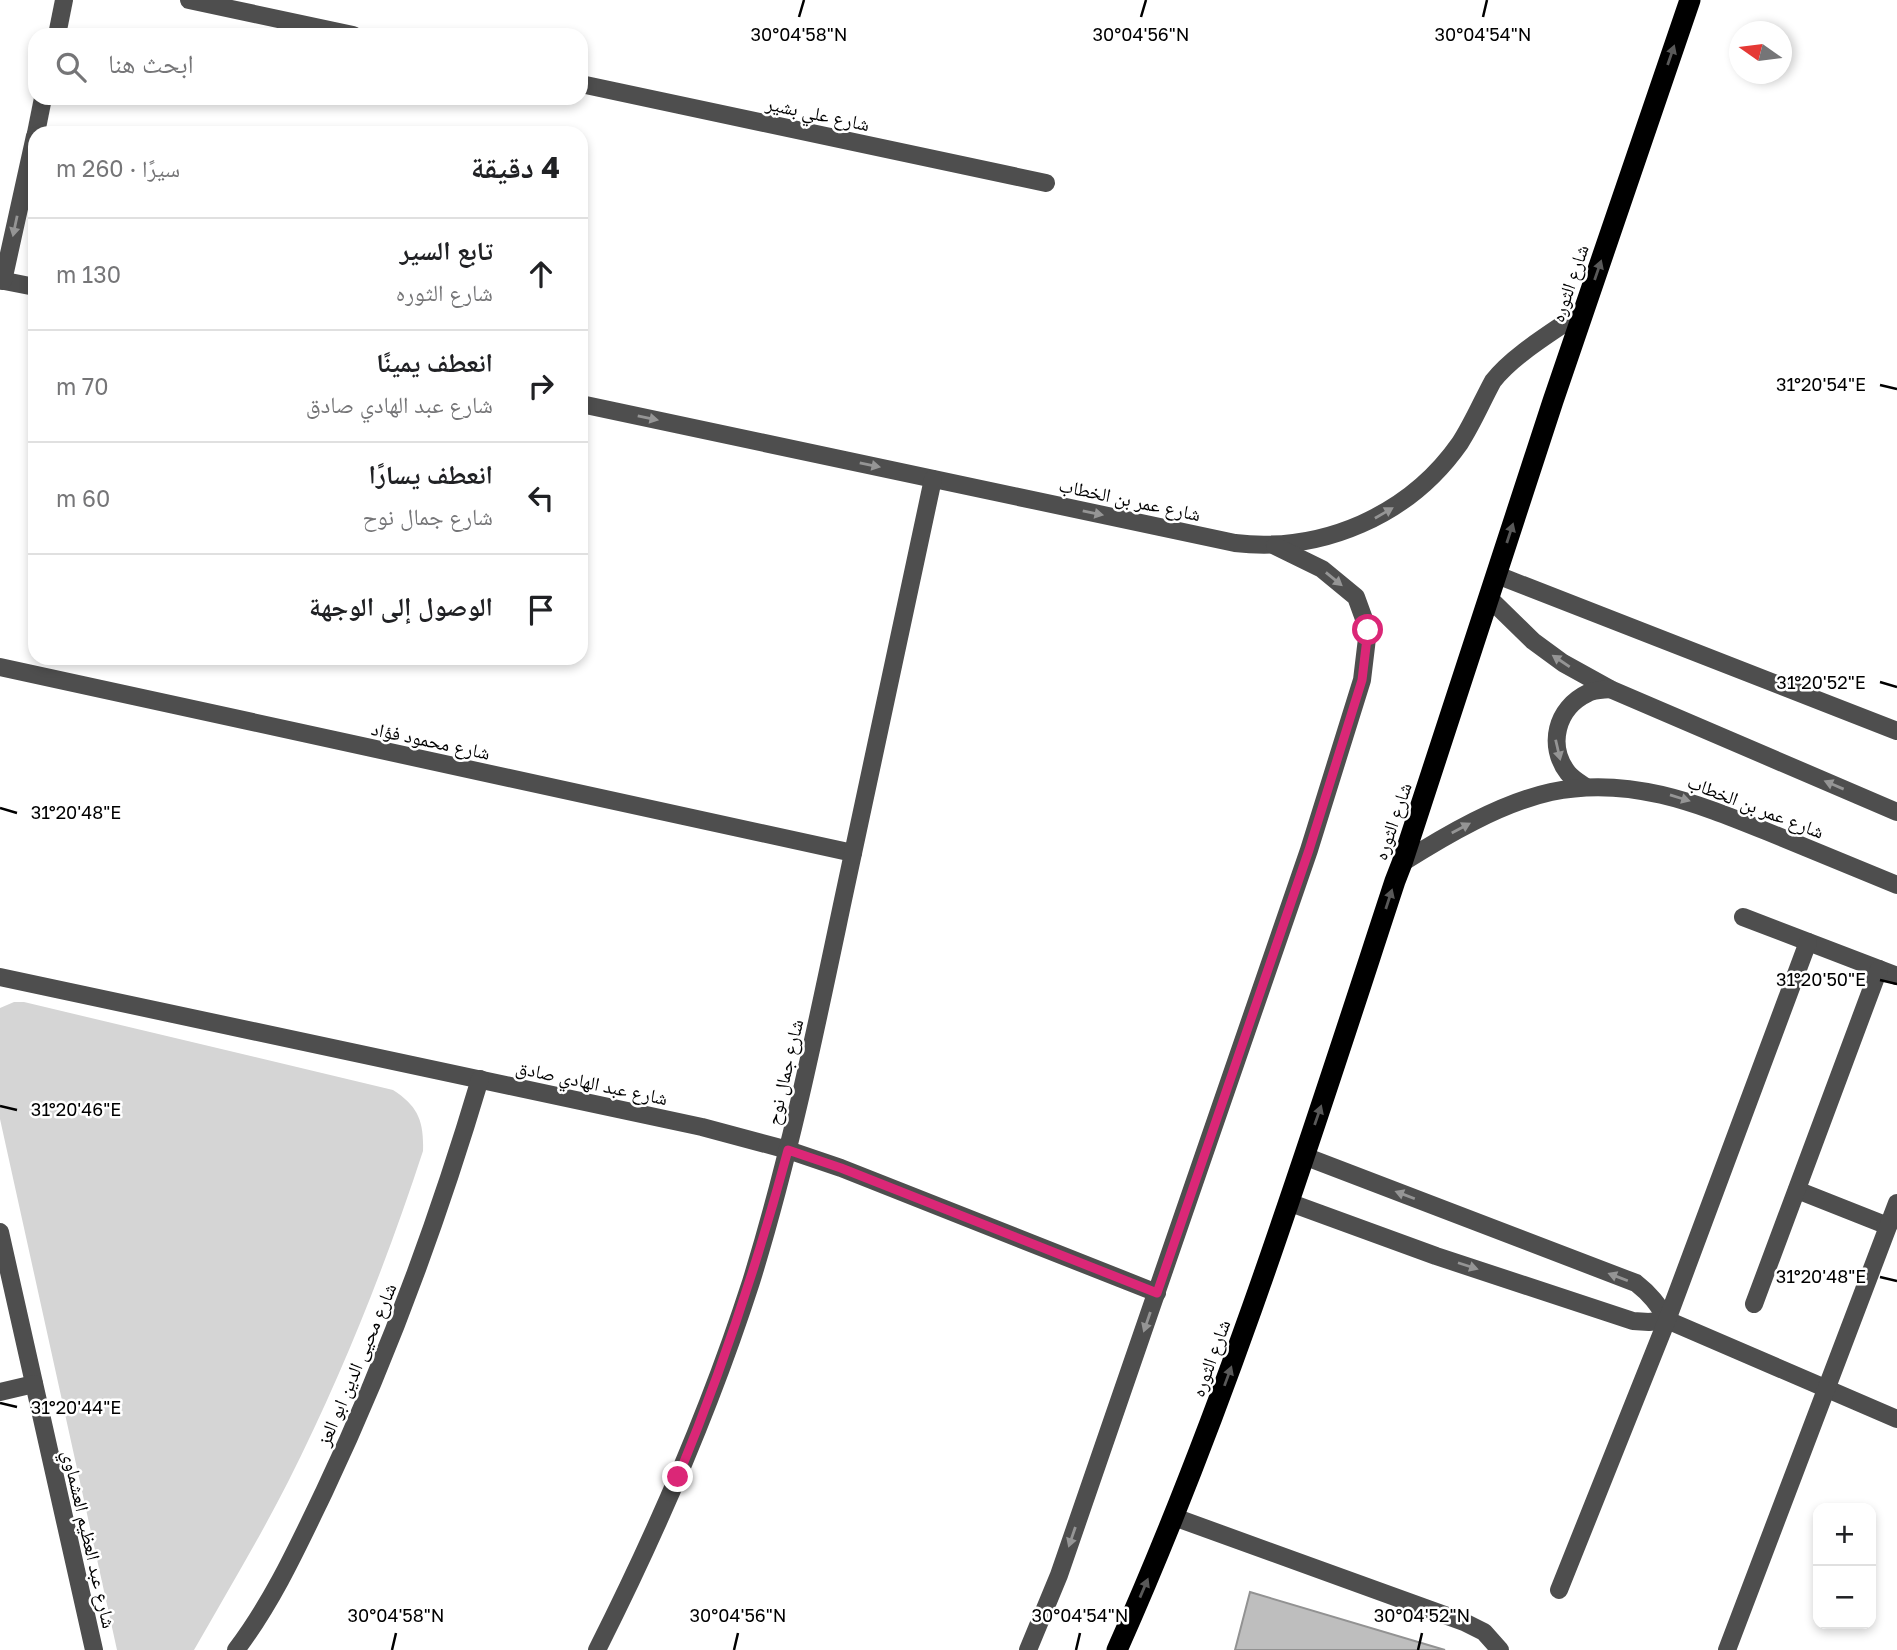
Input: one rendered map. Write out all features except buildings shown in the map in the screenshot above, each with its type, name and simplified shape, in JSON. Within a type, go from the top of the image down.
[{"type":"highway","name":"شارع الثوره","points":[[1117,1650],[1174,1517],[1228,1377],[1690,0]]},
{"type":"street","points":[[58,28],[64,0]]},
{"type":"street","points":[[189,0],[320,28]]},
{"type":"street","name":"شارع علي بشير","points":[[588,85],[1046,183]]},
{"type":"street","points":[[37,126],[41,105]]},
{"type":"street","points":[[28,165],[2,280],[28,286]]},
{"type":"street","name":"شارع عمر بن الخطاب","points":[[588,405],[1235,543],[1275,546],[1314,541],[1352,529],[1388,511],[1413,494],[1435,473],[1460,442],[1498,374],[1584,310]]},
{"type":"street","name":"شارع جمال نوح","points":[[597,1650],[651,1540],[704,1413],[750,1283],[788,1150],[804,1082],[933,479]]},
{"type":"street","points":[[1028,1650],[1059,1575],[1157,1293],[1305,862],[1362,680],[1368,630],[1356,597],[1322,569],[1275,546]]},
{"type":"street","points":[[1497,575],[1897,732]]},
{"type":"street","points":[[1489,598],[1532,641],[1563,663],[1610,689],[1897,812]]},
{"type":"street","name":"شارع محمود فؤاد","points":[[0,667],[853,853]]},
{"type":"street","points":[[1586,787],[1570,776],[1559,759],[1556,738],[1560,719],[1572,703],[1589,692],[1610,689]]},
{"type":"street","name":"شارع عمر بن الخطاب","points":[[1402,863],[1461,828],[1550,792],[1586,787],[1626,788],[1667,794],[1705,806],[1897,885]]},
{"type":"street","points":[[1743,917],[1897,976]]},
{"type":"street","points":[[1559,1590],[1667,1320],[1808,942]]},
{"type":"street","points":[[1754,1304],[1879,970]]},
{"type":"street","name":"شارع عبد الهادي صادق","points":[[0,977],[702,1127],[788,1150],[841,1168],[1157,1293]]},
{"type":"street","name":"شارع محيى الدين ابو العز","points":[[236,1650],[293,1558],[352,1430],[412,1282],[480,1079]]},
{"type":"street","points":[[1304,1156],[1636,1283],[1649,1293],[1667,1320]]},
{"type":"street","points":[[1797,1190],[1888,1226]]},
{"type":"street","points":[[1288,1202],[1436,1256],[1625,1318],[1649,1322],[1667,1320],[1897,1419]]},
{"type":"street","points":[[1727,1650],[1897,1203]]},
{"type":"street","name":"شارع عبد العظيم العشماوي","points":[[0,1231],[94,1650]]},
{"type":"street","points":[[0,1392],[34,1384]]},
{"type":"street","points":[[1174,1517],[1464,1622],[1483,1632],[1500,1650]]},
{"type":"shaded area","points":[[14,1002],[24,1002],[393,1090],[414,1108],[421,1123],[423,1151],[394,1235],[345,1360],[277,1503],[194,1650],[117,1650],[0,1119],[0,1008]]},
{"type":"route","points":[[678,1477],[704,1413],[750,1283],[788,1150],[841,1168],[1157,1293],[1309,850],[1362,680],[1368,630]]}]
